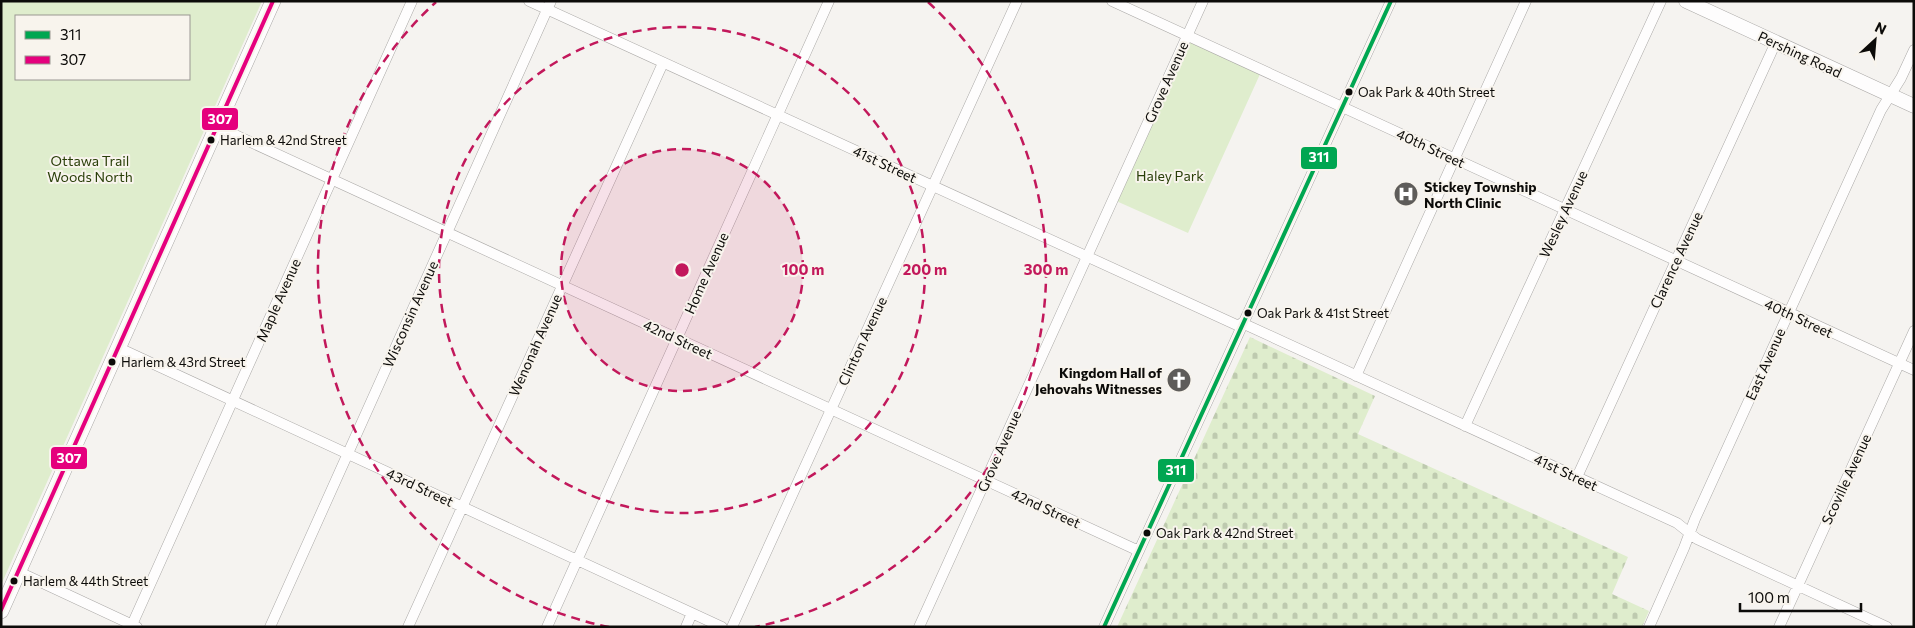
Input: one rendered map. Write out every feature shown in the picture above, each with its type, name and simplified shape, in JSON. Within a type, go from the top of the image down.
[{"type":"main road","points":[[1,611],[272,1]]},
{"type":"main road","name":"Pershing Road","points":[[1686,1],[1914,106]]},
{"type":"street","name":"Maple Avenue","points":[[133,626],[412,1]]},
{"type":"street","name":"41st Street","points":[[529,1],[549,5],[663,62],[1087,257],[1356,376],[1678,523],[1699,539],[1887,627]]},
{"type":"street","name":"Clinton Avenue","points":[[732,627],[1017,1]]},
{"type":"street","name":"40th Street","points":[[1112,1],[1914,370]]},
{"type":"street","name":"Grove Avenue","points":[[919,627],[1203,1]]},
{"type":"street","points":[[1104,627],[1391,1]]},
{"type":"street","points":[[1356,376],[1526,1]]},
{"type":"street","name":"Wesley Avenue","points":[[1465,426],[1661,1]]},
{"type":"street","name":"Home Avenue","points":[[547,627],[778,115],[825,2]]},
{"type":"street","name":"Wisconsin Avenue","points":[[270,627],[549,5]]},
{"type":"street","name":"Clarence Avenue","points":[[1577,477],[1776,42]]},
{"type":"street","name":"East Avenue","points":[[1649,627],[1881,110],[1914,50]]},
{"type":"street","name":"Wenonah Avenue","points":[[408,627],[663,62]]},
{"type":"street","name":"42nd Street","points":[[218,126],[1139,551]]},
{"type":"street","name":"Scoville Avenue","points":[[1779,627],[1914,332]]},
{"type":"street","name":"43rd Street","points":[[119,348],[722,627]]},
{"type":"street","points":[[18,572],[133,626]]},
{"type":"street","points":[[686,627],[692,613]]},
{"type":"green space","name":"Ottawa Trail Woods North","points":[[1,1],[262,1],[1,585]]},
{"type":"green space","name":"Haley Park","points":[[1189,39],[1261,72],[1188,233],[1114,200]]},
{"type":"green space","points":[[1250,337],[1375,396],[1358,434],[1628,557],[1612,594],[1649,611],[1642,627],[1117,627]]},
{"type":"transit line","name":"307","points":[[1,610],[273,1]]},
{"type":"transit line","name":"311","points":[[1104,627],[1391,1]]},
{"type":"place","name":"Oak Park & 40th Street","points":[[1349,92]]},
{"type":"place","name":"Harlem & 42nd Street","points":[[211,140]]},
{"type":"place","name":"Stickey Township North Clinic","points":[[1406,194]]},
{"type":"place","name":"Oak Park & 41st Street","points":[[1248,313]]},
{"type":"place","name":"Harlem & 43rd Street","points":[[112,362]]},
{"type":"place","name":"Kingdom Hall of Jehovahs Witnesses","points":[[1179,380]]},
{"type":"place","name":"Oak Park & 42nd Street","points":[[1147,533]]},
{"type":"place","name":"Harlem & 44th Street","points":[[14,581]]}]
